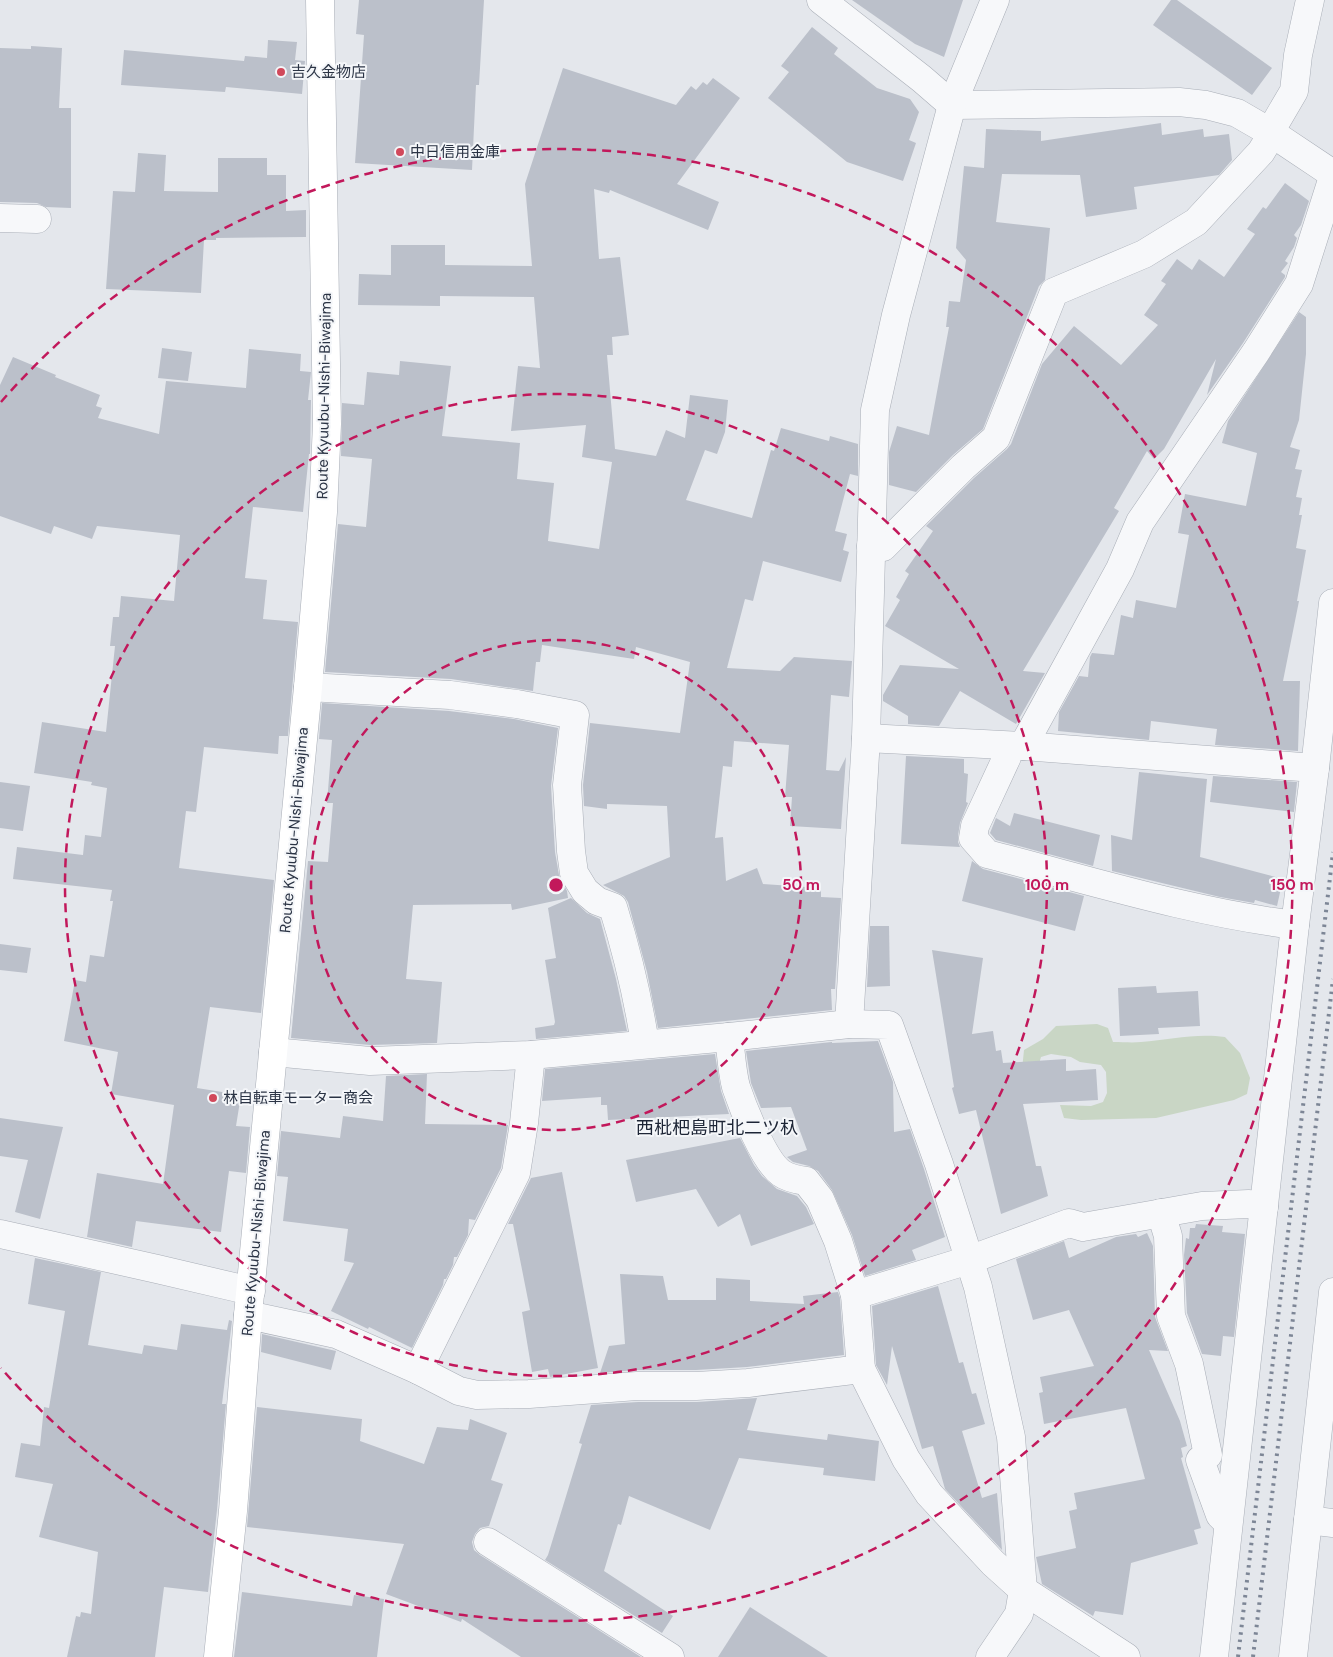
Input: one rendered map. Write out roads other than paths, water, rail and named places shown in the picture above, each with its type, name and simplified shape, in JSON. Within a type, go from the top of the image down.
[{"type":"main road","name":"Route Kyuubu-Nishi-Biwajima","points":[[218,1657],[233,1511],[249,1303],[320,546],[327,424],[320,0]]},
{"type":"street","points":[[821,0],[922,79],[952,106],[1179,102],[1206,105],[1237,113],[1271,133],[1333,175],[1300,284],[1140,522],[1120,569],[1015,746],[1007,756],[975,826],[973,838],[987,854],[1195,908],[1295,925]]},
{"type":"street","points":[[849,1024],[866,738],[875,410],[896,315],[952,106],[995,0]]},
{"type":"street","points":[[871,546],[883,547],[963,467],[996,438],[1054,292],[1144,254],[1196,222],[1261,152],[1294,91],[1298,55],[1310,0]]},
{"type":"street","points":[[0,218],[37,219]]},
{"type":"street","points":[[1214,1657],[1295,925],[1333,603]]},
{"type":"street","points":[[308,687],[450,695],[517,704],[575,715],[567,785],[574,873],[586,891],[597,901],[613,907],[640,1009],[645,1044]]},
{"type":"street","points":[[866,738],[1015,746],[1315,768]]},
{"type":"street","points":[[273,1052],[370,1061],[531,1055],[849,1024],[889,1025],[939,1164],[978,1287],[1011,1437],[1023,1590],[1019,1614],[990,1657]]},
{"type":"street","points":[[729,1037],[736,1086],[754,1130],[771,1164],[782,1174],[796,1180],[806,1181],[820,1199],[838,1240],[855,1295],[861,1369],[906,1459],[929,1494],[993,1562],[1023,1590],[1126,1657]]},
{"type":"street","points":[[418,1370],[516,1173],[524,1123],[531,1055]]},
{"type":"street","points":[[855,1295],[969,1260],[1070,1224],[1083,1227],[1202,1206],[1249,1204],[1264,1207]]},
{"type":"street","points":[[1161,1213],[1168,1236],[1170,1316],[1189,1364],[1208,1455],[1200,1460],[1220,1515],[1228,1523]]},
{"type":"street","points":[[0,1234],[157,1268],[336,1334],[418,1370],[459,1391],[478,1395],[529,1394],[637,1386],[696,1386],[748,1383],[861,1369]]},
{"type":"street","points":[[1293,1657],[1320,1521],[1333,1292]]},
{"type":"street","points":[[488,1542],[670,1657]]},
{"type":"railway","points":[[1238,1657],[1333,852]]},
{"type":"railway","points":[[1253,1657],[1333,979]]},
{"type":"place","name":"吉久金物店","points":[[281,72]]},
{"type":"place","name":"中日信用金庫","points":[[400,152]]},
{"type":"place","name":"林自転車モーター商会","points":[[213,1098]]},
{"type":"district","name":"西枇杷島町北二ツ杁","points":[[717,1128]]}]
